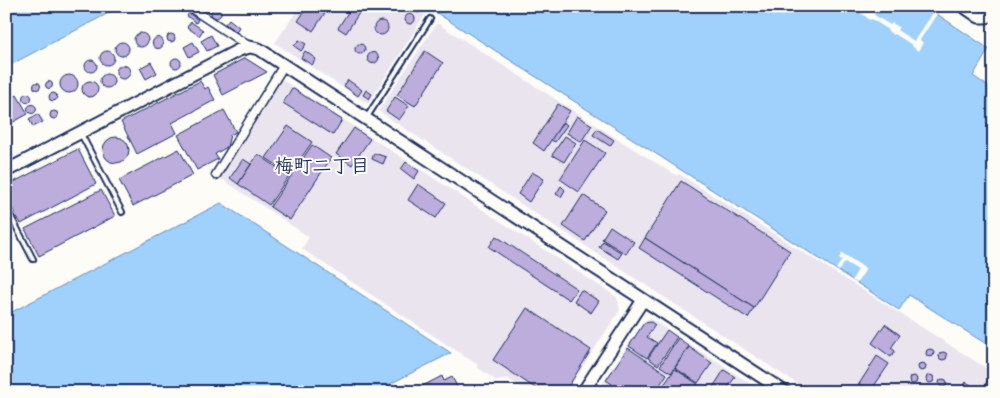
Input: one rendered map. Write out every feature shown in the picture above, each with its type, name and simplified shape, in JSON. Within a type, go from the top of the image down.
[{"type":"street","points":[[188,6],[250,46],[284,65],[785,392]]},
{"type":"street","points":[[963,6],[979,16],[987,17],[994,12]]},
{"type":"street","points":[[6,170],[250,46]]},
{"type":"street","points":[[216,175],[284,65]]},
{"type":"street","points":[[583,392],[643,300]]},
{"type":"lane","points":[[366,119],[430,19]]},
{"type":"lane","points":[[80,132],[122,212]]},
{"type":"lane","points":[[6,207],[33,259]]},
{"type":"shaded area","points":[[300,6],[422,6],[428,10],[368,104],[275,43]]},
{"type":"shaded area","points":[[437,23],[619,140],[677,176],[679,174],[994,373],[994,392],[810,392],[378,111]]},
{"type":"shaded area","points":[[281,79],[617,297],[620,310],[566,392],[528,392],[507,378],[497,381],[477,367],[478,365],[302,249],[309,237],[219,177]]},
{"type":"shaded area","points":[[649,318],[763,392],[597,392],[644,321]]},
{"type":"water","points":[[6,6],[122,6],[6,67]]},
{"type":"water","points":[[431,6],[925,6],[989,49],[973,76],[994,90],[994,349],[909,295],[899,310],[429,8]]},
{"type":"water","points":[[221,203],[451,353],[374,392],[6,392],[6,315]]},
{"type":"pier","points":[[852,6],[861,6],[867,10],[869,7],[876,12],[874,15],[890,25],[892,23],[899,27],[897,30],[914,41],[935,10],[938,12],[920,40],[923,43],[918,51],[912,45],[895,34],[893,35]]},
{"type":"pier","points":[[842,253],[866,269],[857,283],[852,280],[858,270],[845,262],[839,271],[836,269],[842,260],[839,258]]},
{"type":"building","points":[[418,5],[422,9],[418,13],[414,9]]},
{"type":"building","points":[[308,6],[321,6],[327,10],[313,31],[298,21]]},
{"type":"building","points":[[352,6],[363,7],[346,33],[338,28]]},
{"type":"building","points":[[214,8],[218,8],[221,13],[220,17],[214,18],[211,15],[211,11]]},
{"type":"building","points":[[189,13],[198,20],[196,23],[187,16]]},
{"type":"building","points":[[408,14],[412,14],[415,19],[414,23],[408,24],[405,21],[405,17]]},
{"type":"building","points":[[229,19],[239,27],[236,32],[225,24]]},
{"type":"building","points":[[378,21],[384,21],[388,28],[384,35],[378,35],[374,31],[374,25]]},
{"type":"building","points":[[191,22],[203,30],[199,36],[187,27]]},
{"type":"building","points":[[141,33],[146,35],[148,40],[146,45],[141,47],[136,45],[134,40],[136,35]]},
{"type":"building","points":[[171,34],[175,38],[171,42],[167,38]]},
{"type":"building","points":[[211,35],[217,46],[207,51],[201,41]]},
{"type":"building","points":[[158,37],[164,43],[158,49],[152,43]]},
{"type":"building","points":[[299,40],[306,44],[301,51],[294,46]]},
{"type":"building","points":[[122,42],[127,44],[129,49],[127,54],[122,56],[117,54],[115,49],[117,44]]},
{"type":"building","points":[[193,42],[199,52],[189,57],[184,47]]},
{"type":"building","points":[[358,44],[362,44],[365,49],[364,53],[358,54],[355,51],[355,47]]},
{"type":"building","points":[[107,51],[112,53],[114,58],[112,63],[107,65],[102,63],[100,58],[102,53]]},
{"type":"building","points":[[305,51],[316,59],[312,65],[301,58]]},
{"type":"building","points":[[425,51],[443,63],[415,106],[397,95]]},
{"type":"building","points":[[371,53],[375,53],[378,58],[377,62],[371,63],[368,60],[368,56]]},
{"type":"building","points":[[174,58],[178,58],[181,63],[180,67],[174,68],[171,65],[171,61]]},
{"type":"building","points":[[245,58],[267,72],[223,95],[213,75]]},
{"type":"building","points":[[93,60],[96,61],[96,71],[89,72],[86,71],[85,64],[86,61]]},
{"type":"building","points":[[151,62],[157,73],[146,79],[140,68]]},
{"type":"building","points":[[123,65],[128,67],[130,72],[128,77],[123,79],[118,77],[116,72],[118,67]]},
{"type":"building","points":[[104,74],[110,74],[114,81],[110,88],[104,88],[100,84],[100,78]]},
{"type":"building","points":[[65,75],[73,75],[78,80],[76,91],[65,93],[60,88],[60,80]]},
{"type":"building","points":[[348,80],[362,90],[358,96],[344,86]]},
{"type":"building","points":[[49,81],[53,85],[49,89],[45,85]]},
{"type":"building","points":[[90,81],[98,89],[90,97],[82,89]]},
{"type":"building","points":[[200,81],[205,89],[208,87],[215,100],[172,123],[177,133],[137,154],[121,122]]},
{"type":"building","points":[[37,82],[41,86],[37,90],[33,86]]},
{"type":"building","points":[[292,88],[342,120],[333,135],[283,103]]},
{"type":"building","points":[[366,90],[372,94],[369,99],[363,95]]},
{"type":"building","points":[[53,93],[57,97],[53,101],[49,97]]},
{"type":"building","points":[[27,94],[31,98],[27,102],[23,98]]},
{"type":"building","points":[[17,95],[28,114],[8,125],[6,122],[6,101]]},
{"type":"building","points":[[395,97],[409,106],[399,120],[386,111]]},
{"type":"building","points":[[32,104],[37,109],[32,114],[27,109]]},
{"type":"building","points":[[558,104],[570,111],[544,151],[533,143]]},
{"type":"building","points":[[224,110],[236,132],[230,135],[227,147],[215,154],[218,159],[197,170],[178,135]]},
{"type":"building","points":[[54,111],[58,115],[54,119],[50,115]]},
{"type":"building","points":[[38,114],[43,122],[33,127],[29,119]]},
{"type":"building","points":[[577,116],[592,125],[581,142],[567,133]]},
{"type":"building","points":[[563,122],[567,125],[555,142],[551,140]]},
{"type":"building","points":[[288,126],[312,142],[290,174],[266,158]]},
{"type":"building","points":[[354,128],[370,139],[352,165],[336,154]]},
{"type":"building","points":[[597,129],[614,140],[610,146],[593,135]]},
{"type":"building","points":[[565,136],[576,143],[564,162],[552,155]]},
{"type":"building","points":[[116,137],[125,141],[129,150],[125,159],[116,163],[107,159],[103,150],[107,141]]},
{"type":"building","points":[[585,140],[605,153],[579,192],[560,179]]},
{"type":"building","points":[[312,145],[331,158],[290,220],[270,207]]},
{"type":"building","points":[[78,149],[96,184],[21,224],[6,197],[6,186]]},
{"type":"building","points":[[179,149],[193,175],[133,206],[119,180]]},
{"type":"building","points":[[374,153],[386,157],[383,164],[372,159]]},
{"type":"building","points":[[258,154],[289,176],[269,205],[238,184]]},
{"type":"building","points":[[243,159],[251,164],[238,184],[230,178]]},
{"type":"building","points":[[406,162],[419,171],[414,179],[401,169]]},
{"type":"building","points":[[532,172],[544,179],[529,202],[518,194]]},
{"type":"building","points":[[681,181],[790,251],[754,308],[645,238]]},
{"type":"building","points":[[418,184],[446,203],[436,218],[408,200]]},
{"type":"building","points":[[561,186],[565,190],[561,197],[556,194]]},
{"type":"building","points":[[101,190],[115,216],[39,256],[25,229]]},
{"type":"building","points":[[583,195],[605,210],[585,241],[563,226]]},
{"type":"building","points":[[610,226],[634,242],[626,254],[602,239]]},
{"type":"building","points":[[496,236],[577,289],[569,300],[489,247]]},
{"type":"building","points":[[645,238],[754,308],[748,318],[639,248]]},
{"type":"building","points":[[603,241],[622,253],[618,259],[599,247]]},
{"type":"building","points":[[581,290],[599,301],[591,313],[574,301]]},
{"type":"building","points":[[527,308],[591,350],[565,392],[541,392],[493,360]]},
{"type":"building","points":[[651,322],[655,325],[647,337],[657,343],[647,358],[629,346],[644,323]]},
{"type":"building","points":[[885,324],[900,335],[891,348],[895,351],[891,357],[872,343]]},
{"type":"building","points":[[667,330],[677,337],[658,365],[648,358]]},
{"type":"building","points":[[678,338],[689,346],[671,373],[660,366]]},
{"type":"building","points":[[689,347],[712,363],[698,383],[675,368]]},
{"type":"building","points":[[628,348],[667,374],[655,392],[623,392],[606,380]]},
{"type":"building","points":[[930,349],[934,353],[930,357],[926,353]]},
{"type":"building","points":[[943,352],[947,356],[943,360],[939,356]]},
{"type":"building","points":[[877,356],[889,364],[870,392],[859,384]]},
{"type":"building","points":[[922,363],[926,367],[922,371],[918,367]]},
{"type":"building","points":[[675,369],[698,384],[693,392],[665,392],[661,389]]},
{"type":"building","points":[[724,370],[735,377],[725,392],[710,392]]},
{"type":"building","points":[[930,375],[934,379],[930,383],[926,379]]},
{"type":"building","points":[[442,376],[444,381],[452,377],[460,392],[411,392]]},
{"type":"building","points":[[913,376],[917,380],[913,384],[909,380]]},
{"type":"building","points":[[990,377],[994,380],[994,392],[975,390],[978,386],[982,389]]},
{"type":"building","points":[[943,379],[947,383],[943,387],[939,383]]},
{"type":"building","points":[[966,382],[971,385],[966,392],[960,392]]},
{"type":"building","points":[[406,384],[409,391],[392,392]]},
{"type":"district","name":"梅町二丁目","points":[[322,167]]}]
